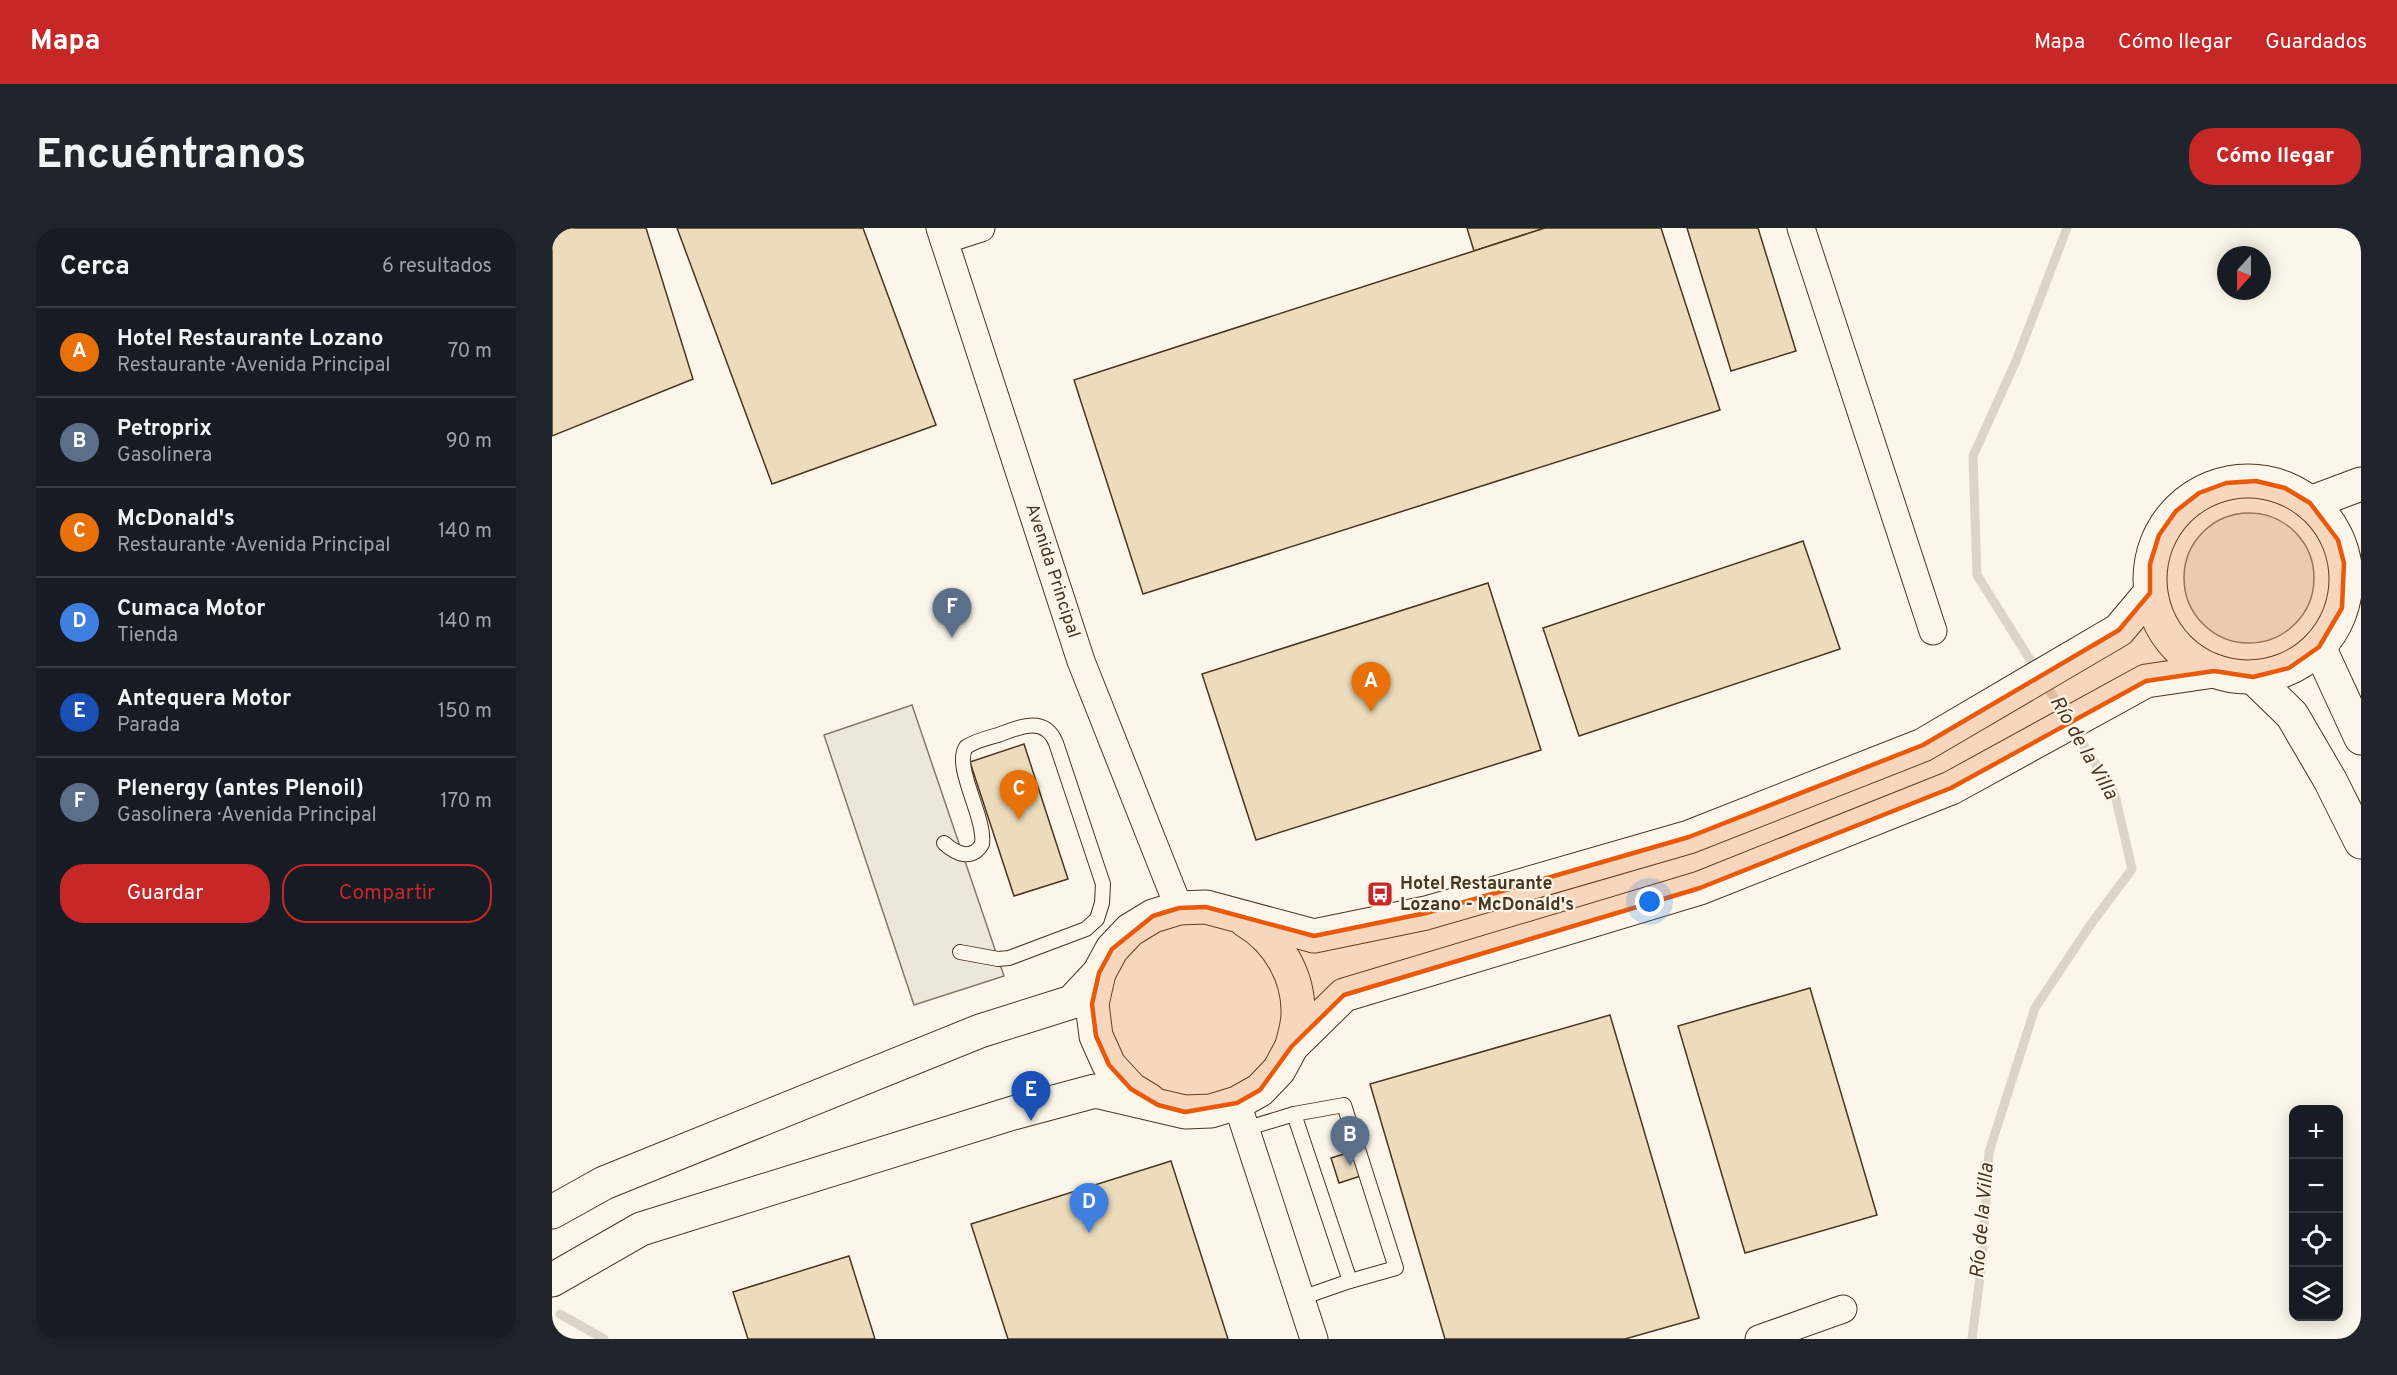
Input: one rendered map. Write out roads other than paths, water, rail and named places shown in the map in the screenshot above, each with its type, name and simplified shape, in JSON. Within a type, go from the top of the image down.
[{"type":"street","points":[[942,234],[981,228]]},
{"type":"street","points":[[1801,228],[1933,631]]},
{"type":"street","name":"Avenida Principal","points":[[942,234],[1082,661],[1179,908]]},
{"type":"street","points":[[2256,481],[2285,488],[2310,503],[2326,520],[2338,540],[2353,554],[2342,608],[2332,629],[2319,647],[2289,668],[2253,677],[2234,676],[2214,671],[2184,653],[2161,626],[2150,593],[2150,564],[2159,536],[2176,511],[2199,493],[2226,483],[2256,481]]},
{"type":"street","points":[[2310,503],[2361,483]]},
{"type":"street","points":[[552,1212],[604,1183],[980,1031],[1072,1002],[1099,973],[1112,949],[1130,930],[1153,916],[1179,908],[1206,907],[1314,936],[1426,913],[1689,837],[1923,745],[2119,630],[2150,593]]},
{"type":"street","points":[[2319,647],[2361,738]]},
{"type":"street","points":[[1241,1116],[1260,1090],[1279,1070],[1292,1047],[1344,995],[1700,888],[1951,788],[2032,746],[2146,681],[2214,671]]},
{"type":"street","points":[[2253,677],[2292,715],[2330,780],[2361,842]]},
{"type":"street","points":[[1232,914],[1260,930],[1281,954],[1295,983],[1298,1015],[1292,1047]]},
{"type":"street","points":[[1099,973],[1092,1004],[1096,1036],[1109,1065],[1131,1089],[1158,1105]]},
{"type":"street","points":[[552,1280],[641,1229],[1013,1113],[1095,1091],[1185,1112],[1211,1111],[1241,1116]]},
{"type":"street","points":[[1241,1116],[1314,1339]]},
{"type":"street","points":[[1759,1339],[1844,1309]]},
{"type":"lane","points":[[944,843],[963,855],[973,854],[982,844],[982,830],[962,758],[966,747],[1024,726],[1038,725],[1050,731],[1056,742],[1101,878],[1103,894],[1100,911],[1086,929],[1009,958],[998,959],[960,952]]},
{"type":"lane","points":[[1241,1116],[1294,1114],[1344,1105],[1396,1268],[1300,1298]]},
{"type":"lane","points":[[1294,1114],[1350,1281]]},
{"type":"waterway","name":"Río de la Villa","points":[[1972,1339],[1982,1261],[1989,1152],[2035,1008],[2091,924],[2132,869],[2115,795],[1977,575],[1973,456],[2016,361],[2067,228]]},
{"type":"waterway","points":[[560,1314],[604,1339]]},
{"type":"place","name":"Plenergy (antes Plenoil)","points":[[952,638]]},
{"type":"place","name":"Hotel Restaurante Lozano","points":[[1371,712]]},
{"type":"place","name":"McDonald's","points":[[1019,820]]},
{"type":"place","name":"Hotel Restaurante Lozano - McDonald's","points":[[1380,894]]},
{"type":"place","name":"Antequera Motor","points":[[1031,1121]]},
{"type":"place","name":"Petroprix","points":[[1350,1166]]},
{"type":"place","name":"Cumaca Motor","points":[[1089,1233]]}]
